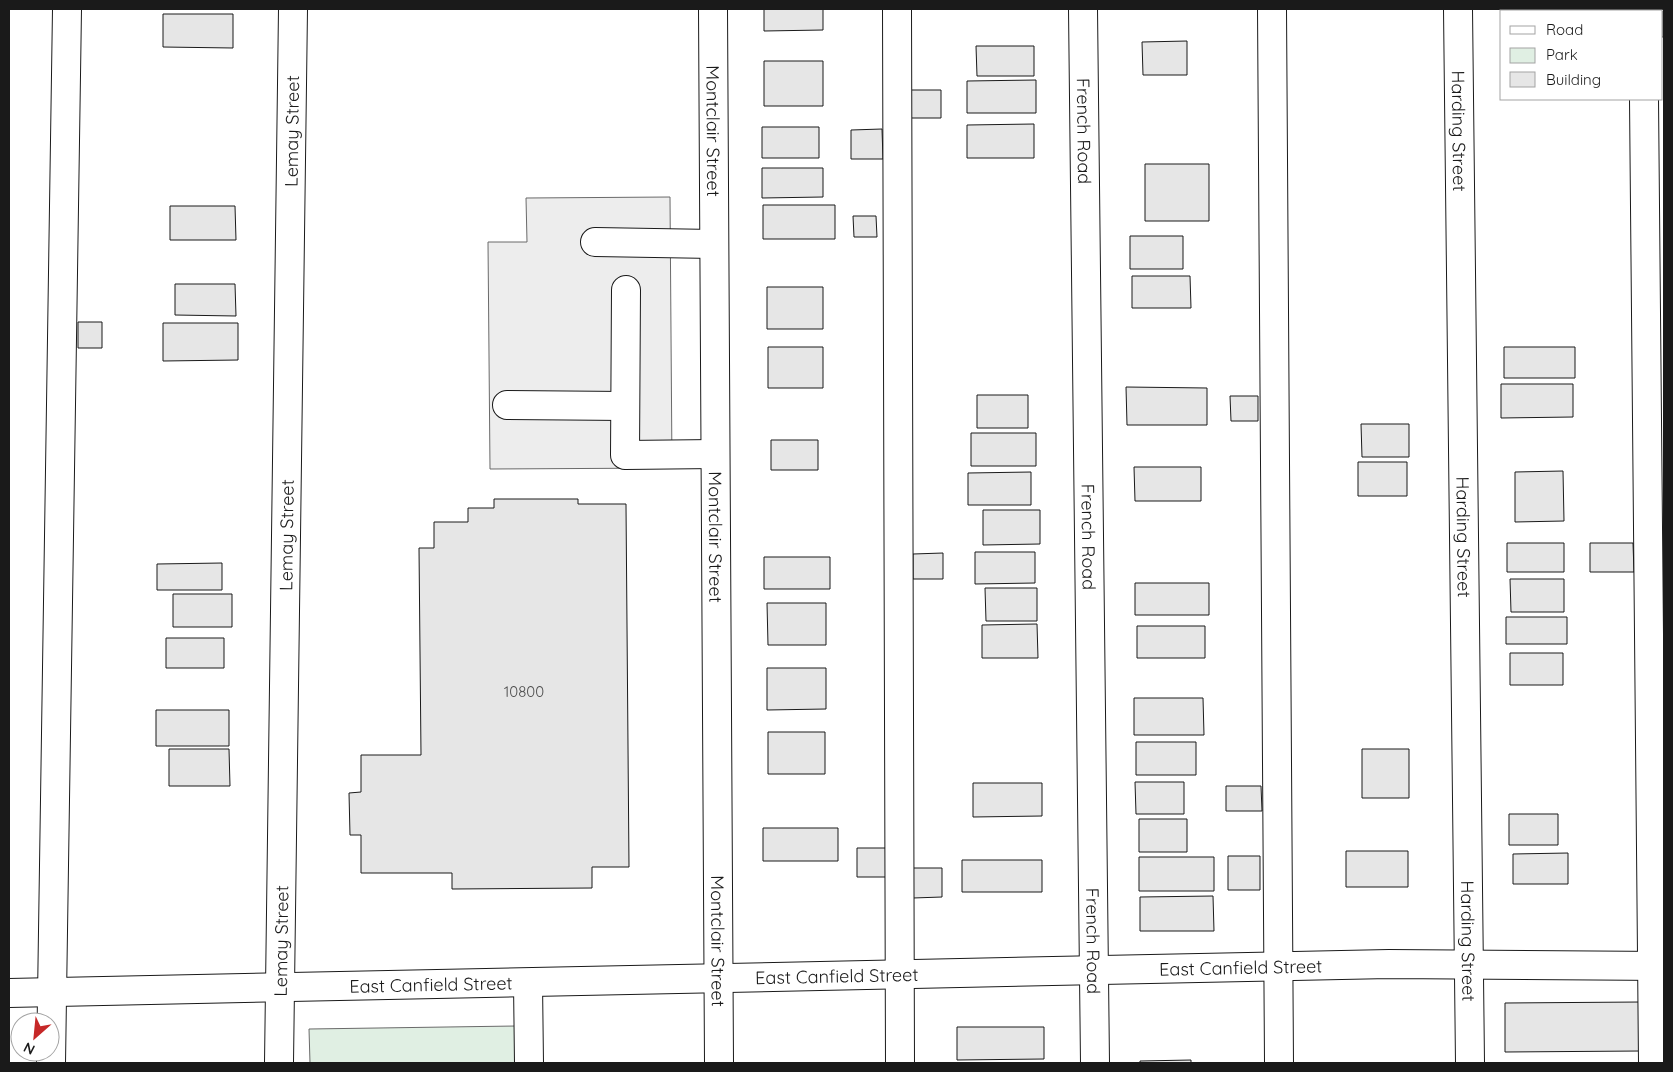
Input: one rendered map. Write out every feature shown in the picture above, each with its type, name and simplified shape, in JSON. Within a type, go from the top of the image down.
[{"type":"street","points":[[52,1063],[68,9]]},
{"type":"street","name":"Lemay Street","points":[[279,1063],[293,9]]},
{"type":"street","name":"Montclair Street","points":[[712,9],[719,1063]]},
{"type":"street","points":[[897,9],[900,1063]]},
{"type":"street","name":"French Road","points":[[1083,9],[1095,1063]]},
{"type":"street","points":[[1272,9],[1280,1063]]},
{"type":"street","name":"Harding Street","points":[[1458,9],[1470,1063]]},
{"type":"street","points":[[1644,100],[1658,966],[1653,1063]]},
{"type":"street","points":[[595,242],[714,244]]},
{"type":"street","points":[[626,290],[625,455],[715,454]]},
{"type":"street","points":[[507,405],[625,406]]},
{"type":"street","name":"East Canfield Street","points":[[9,994],[1389,964],[1658,966]]},
{"type":"street","points":[[528,983],[529,1063]]},
{"type":"green space","points":[[516,1026],[517,1063],[310,1063],[309,1029]]},
{"type":"shaded area","points":[[670,197],[672,468],[490,469],[488,242],[527,242],[526,198]]},
{"type":"building","points":[[764,9],[823,9],[823,30],[764,31]]},
{"type":"building","points":[[1664,9],[1664,37],[1663,10],[1654,10]]},
{"type":"building","points":[[163,14],[233,14],[233,48],[163,47]]},
{"type":"building","points":[[1187,41],[1187,75],[1143,75],[1142,42]]},
{"type":"building","points":[[976,46],[1034,46],[1034,76],[977,76]]},
{"type":"building","points":[[764,61],[823,61],[823,106],[764,106]]},
{"type":"building","points":[[1036,80],[1036,113],[967,113],[967,81]]},
{"type":"building","points":[[909,90],[941,90],[941,118],[909,118]]},
{"type":"building","points":[[1034,124],[1034,158],[967,158],[967,125]]},
{"type":"building","points":[[762,127],[819,127],[819,158],[762,158]]},
{"type":"building","points":[[882,129],[883,159],[851,159],[851,130]]},
{"type":"building","points":[[1145,164],[1209,164],[1209,221],[1145,221]]},
{"type":"building","points":[[762,168],[823,168],[823,197],[762,198]]},
{"type":"building","points":[[763,205],[835,205],[835,239],[763,239]]},
{"type":"building","points":[[170,206],[235,206],[236,240],[170,240]]},
{"type":"building","points":[[853,216],[876,216],[877,237],[854,237]]},
{"type":"building","points":[[1130,236],[1183,236],[1183,269],[1130,269]]},
{"type":"building","points":[[1132,276],[1190,276],[1191,308],[1132,308]]},
{"type":"building","points":[[175,284],[235,284],[236,316],[175,315]]},
{"type":"building","points":[[767,287],[823,287],[823,329],[767,329]]},
{"type":"building","points":[[78,322],[102,322],[102,348],[78,348]]},
{"type":"building","points":[[163,323],[238,323],[238,360],[163,361]]},
{"type":"building","points":[[768,347],[823,347],[823,388],[768,388]]},
{"type":"building","points":[[1504,347],[1575,347],[1575,378],[1504,378]]},
{"type":"building","points":[[1501,384],[1573,384],[1573,417],[1501,418]]},
{"type":"building","points":[[1126,387],[1207,388],[1207,425],[1127,425]]},
{"type":"building","points":[[977,395],[1028,395],[1028,428],[977,428]]},
{"type":"building","points":[[1230,396],[1258,396],[1258,421],[1231,421]]},
{"type":"building","points":[[1361,424],[1409,424],[1409,457],[1362,457]]},
{"type":"building","points":[[971,433],[1036,433],[1036,466],[971,466]]},
{"type":"building","points":[[771,440],[818,440],[818,470],[771,470]]},
{"type":"building","points":[[1358,462],[1407,462],[1407,496],[1358,496]]},
{"type":"building","points":[[1134,467],[1201,467],[1201,501],[1135,501]]},
{"type":"building","points":[[1563,471],[1564,521],[1515,522],[1515,472]]},
{"type":"building","points":[[1031,472],[1031,505],[968,505],[968,473]]},
{"type":"building","points":[[494,499],[578,499],[578,504],[626,504],[629,867],[592,867],[592,888],[452,889],[452,873],[361,873],[361,835],[350,835],[349,793],[361,792],[361,755],[421,755],[419,548],[434,548],[434,522],[468,522],[468,508],[494,508]]},
{"type":"building","points":[[983,510],[1040,510],[1040,544],[983,545]]},
{"type":"building","points":[[1507,543],[1564,543],[1564,572],[1507,572]]},
{"type":"building","points":[[1590,543],[1633,543],[1634,572],[1590,572]]},
{"type":"building","points":[[975,552],[1035,552],[1035,583],[975,584]]},
{"type":"building","points":[[943,553],[943,579],[913,579],[913,554]]},
{"type":"building","points":[[764,557],[830,557],[830,589],[764,589]]},
{"type":"building","points":[[222,563],[222,590],[157,590],[157,564]]},
{"type":"building","points":[[1510,579],[1564,579],[1564,612],[1511,612]]},
{"type":"building","points":[[1135,583],[1209,583],[1209,615],[1135,615]]},
{"type":"building","points":[[985,588],[1037,588],[1037,621],[986,621]]},
{"type":"building","points":[[173,594],[232,594],[232,627],[173,627]]},
{"type":"building","points":[[767,603],[826,603],[826,645],[768,645]]},
{"type":"building","points":[[1506,617],[1567,617],[1567,644],[1506,644]]},
{"type":"building","points":[[1037,624],[1038,658],[982,658],[982,625]]},
{"type":"building","points":[[1137,626],[1205,626],[1205,658],[1137,658]]},
{"type":"building","points":[[166,638],[224,638],[224,668],[166,668]]},
{"type":"building","points":[[1510,653],[1563,653],[1563,685],[1510,685]]},
{"type":"building","points":[[767,668],[826,668],[826,709],[767,710]]},
{"type":"building","points":[[1134,698],[1203,698],[1204,735],[1134,735]]},
{"type":"building","points":[[156,710],[229,710],[229,746],[156,746]]},
{"type":"building","points":[[768,732],[825,732],[825,774],[768,774]]},
{"type":"building","points":[[1136,742],[1196,742],[1196,775],[1136,775]]},
{"type":"building","points":[[169,749],[229,749],[230,786],[169,786]]},
{"type":"building","points":[[1362,749],[1409,749],[1409,798],[1362,798]]},
{"type":"building","points":[[1135,782],[1184,782],[1184,814],[1136,814]]},
{"type":"building","points":[[973,783],[1042,783],[1042,816],[973,817]]},
{"type":"building","points":[[1226,786],[1261,786],[1262,811],[1226,811]]},
{"type":"building","points":[[1509,814],[1558,814],[1558,845],[1509,845]]},
{"type":"building","points":[[1139,819],[1187,819],[1187,852],[1139,852]]},
{"type":"building","points":[[763,828],[838,828],[838,861],[763,861]]},
{"type":"building","points":[[857,848],[887,848],[887,877],[857,877]]},
{"type":"building","points":[[1346,851],[1408,851],[1408,887],[1346,887]]},
{"type":"building","points":[[1568,853],[1568,884],[1513,884],[1513,854]]},
{"type":"building","points":[[1228,856],[1260,856],[1260,890],[1228,890]]},
{"type":"building","points":[[1139,857],[1214,857],[1214,891],[1139,891]]},
{"type":"building","points":[[962,860],[1042,860],[1042,892],[962,892]]},
{"type":"building","points":[[912,868],[942,868],[942,897],[913,898]]},
{"type":"building","points":[[1213,896],[1214,931],[1140,931],[1140,897]]},
{"type":"building","points":[[1640,1002],[1641,1051],[1505,1052],[1505,1003]]},
{"type":"building","points":[[957,1027],[1044,1027],[1044,1059],[957,1060]]},
{"type":"building","points":[[1191,1060],[1191,1063],[1140,1063],[1140,1061]]}]
